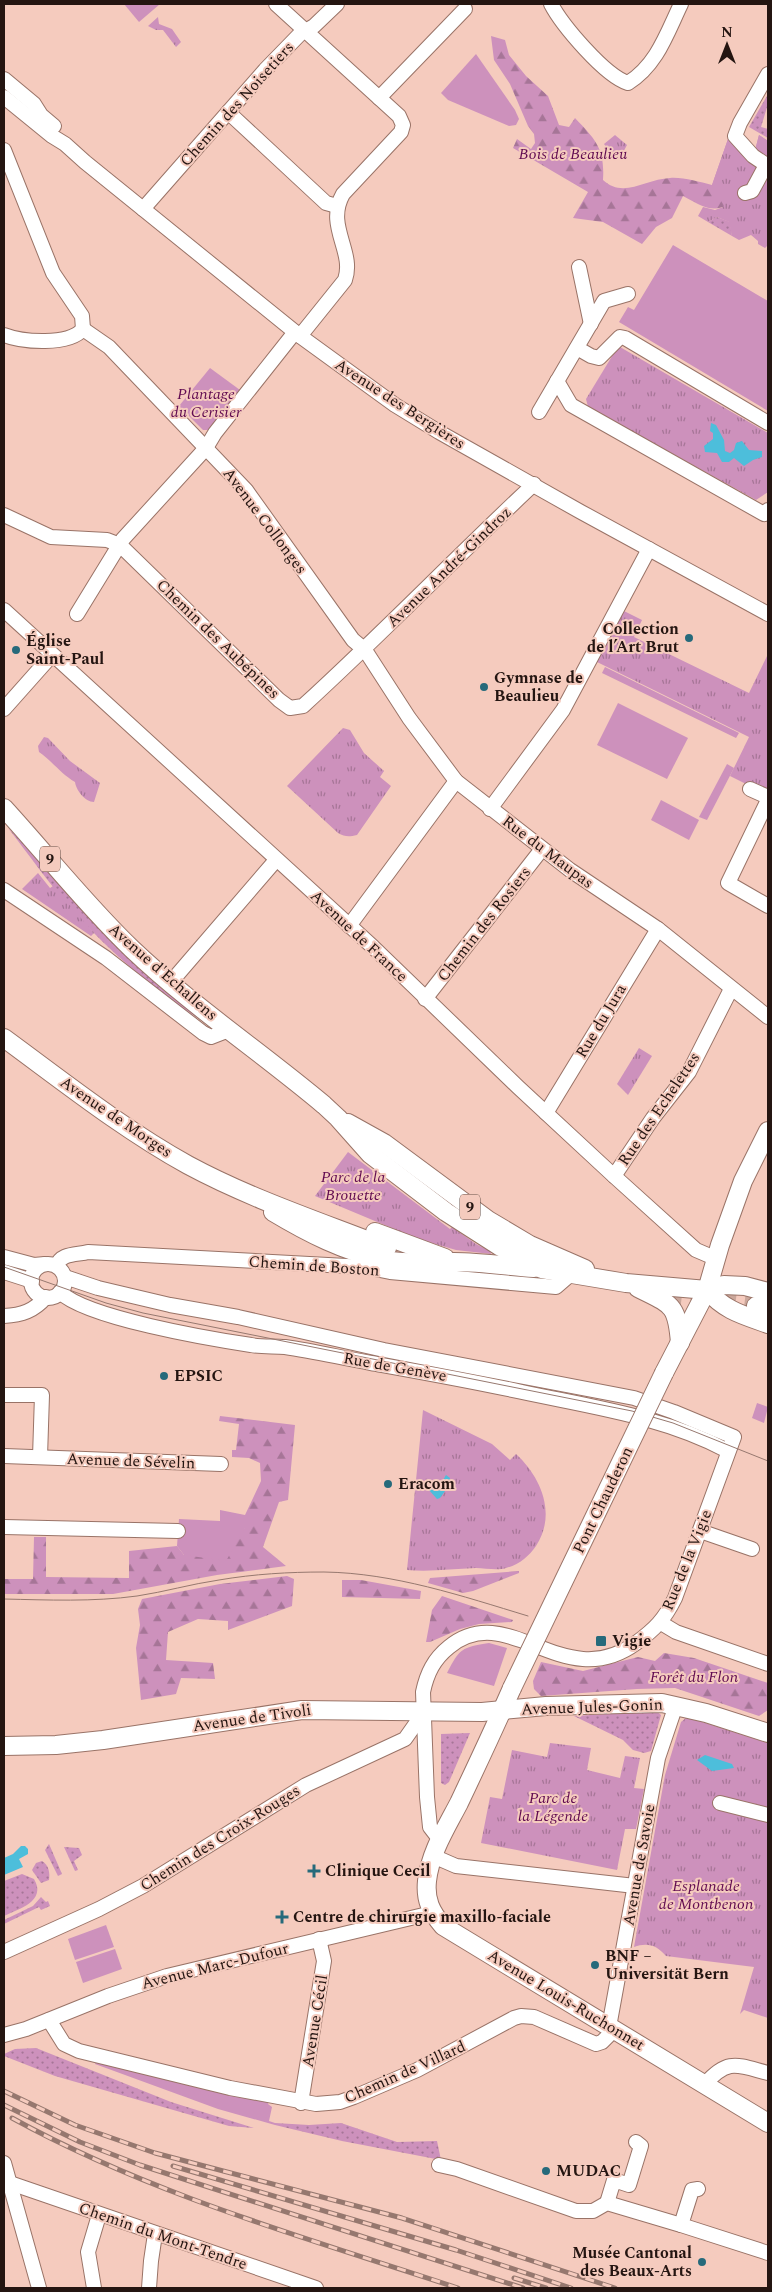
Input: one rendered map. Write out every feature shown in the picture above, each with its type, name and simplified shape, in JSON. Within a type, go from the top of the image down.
[{"type":"main road","name":"Avenue d'Echallens","points":[[4,808],[34,840],[95,912],[133,950],[338,1118],[384,1143],[481,1226],[542,1269],[618,1282]]},
{"type":"main road","name":"Avenue de Morges","points":[[4,1038],[164,1151],[235,1188],[296,1226],[327,1241],[361,1254],[391,1250]]},
{"type":"main road","name":"Pont Chauderon","points":[[502,1711],[664,1373],[708,1290],[716,1259],[743,1181],[768,1132]]},
{"type":"main road","name":"Avenue de Morges","points":[[235,1188],[302,1202],[391,1250],[425,1263],[454,1262],[542,1269]]},
{"type":"main road","name":"Avenue d'Echallens","points":[[481,1226],[618,1282]]},
{"type":"main road","name":"9","points":[[618,1282],[708,1290],[724,1285],[745,1286],[768,1292]]},
{"type":"main road","points":[[618,1282],[672,1306],[678,1317],[680,1343]]},
{"type":"main road","points":[[708,1290],[719,1304],[738,1314],[768,1324]]},
{"type":"main road","name":"Avenue Jules-Gonin","points":[[502,1711],[546,1706],[676,1704],[768,1733]]},
{"type":"main road","name":"Avenue de Tivoli","points":[[4,1746],[56,1745],[103,1740],[283,1711],[331,1709],[502,1711]]},
{"type":"main road","points":[[432,1913],[428,1904],[427,1881],[432,1856],[502,1711]]},
{"type":"main road","name":"Avenue Louis-Ruchonnet","points":[[432,1913],[443,1926],[768,2123]]},
{"type":"street","points":[[77,614],[122,539],[206,448],[215,433],[297,334],[345,280],[348,269],[339,230],[337,206],[343,194],[401,132],[404,125],[399,116],[276,4]]},
{"type":"street","name":"Chemin des Noisetiers","points":[[143,209],[279,56],[337,4]]},
{"type":"street","points":[[551,4],[598,63],[619,80],[628,83],[641,75],[656,56],[681,4]]},
{"type":"street","points":[[379,98],[465,9]]},
{"type":"street","points":[[744,193],[752,191],[767,165],[753,156],[735,136],[740,123],[768,74]]},
{"type":"street","name":"Avenue des Bergières","points":[[4,78],[34,104],[41,115]]},
{"type":"street","name":"Avenue des Bergières","points":[[4,90],[14,95],[57,129],[65,144]]},
{"type":"street","name":"Avenue des Bergières","points":[[4,97],[52,136],[65,144],[297,334],[395,405],[439,432],[768,614]]},
{"type":"street","points":[[228,112],[326,203],[337,206]]},
{"type":"street","points":[[4,150],[53,272],[82,316],[83,329],[72,337],[43,341],[5,338]]},
{"type":"street","points":[[580,267],[591,324]]},
{"type":"street","points":[[539,412],[604,301],[628,294]]},
{"type":"street","name":"Avenue Collonges","points":[[83,329],[109,347],[246,490],[353,640],[365,650]]},
{"type":"street","points":[[577,348],[599,358],[604,356],[620,337],[626,338],[768,422]]},
{"type":"street","points":[[558,381],[571,405],[764,514],[768,510]]},
{"type":"street","name":"Avenue André-Gindroz","points":[[365,650],[429,584],[534,484]]},
{"type":"street","points":[[4,514],[50,537],[107,540],[120,545]]},
{"type":"street","name":"Chemin des Aubépines","points":[[120,545],[279,700],[290,708],[303,706],[365,650]]},
{"type":"street","points":[[490,809],[563,710],[649,549]]},
{"type":"street","name":"Avenue de France","points":[[4,610],[349,926],[614,1176],[696,1250],[716,1259]]},
{"type":"street","name":"Rue du Maupas","points":[[365,650],[409,718],[456,781],[581,878],[658,929],[768,1018]]},
{"type":"street","points":[[4,709],[52,654]]},
{"type":"street","points":[[349,926],[456,781]]},
{"type":"street","points":[[750,789],[768,799],[728,883],[768,906]]},
{"type":"street","name":"Chemin des Rosiers","points":[[425,999],[542,849]]},
{"type":"street","points":[[171,982],[276,860]]},
{"type":"street","points":[[4,890],[106,958],[203,1033],[211,1037],[229,1030]]},
{"type":"street","name":"Rue du Jura","points":[[546,1113],[658,929]]},
{"type":"street","name":"Rue des Echelettes","points":[[614,1176],[652,1118],[689,1072],[731,989]]},
{"type":"street","name":"Chemin de Boston","points":[[56,1269],[58,1261],[62,1258],[88,1252],[365,1267],[390,1272],[556,1287],[571,1274]]},
{"type":"street","name":"Rue de Genève","points":[[4,1257],[56,1269],[98,1288],[170,1305],[384,1350],[634,1398],[734,1437]]},
{"type":"street","points":[[4,1316],[16,1316],[36,1309],[46,1297],[60,1292],[64,1288],[56,1269],[34,1272],[32,1281],[36,1291],[46,1297]]},
{"type":"street","points":[[4,1272],[32,1281]]},
{"type":"street","name":"Rue de Genève","points":[[60,1292],[67,1299],[90,1309],[117,1318],[170,1330],[252,1345],[285,1347],[475,1382],[630,1415],[660,1423],[728,1451]]},
{"type":"street","points":[[4,1395],[42,1395],[40,1457]]},
{"type":"street","name":"Rue de la Vigie","points":[[424,1711],[424,1686],[434,1662],[456,1641],[470,1635],[482,1633],[507,1635],[555,1654],[588,1659],[617,1654],[627,1649],[661,1622],[675,1598],[734,1437]]},
{"type":"street","name":"Avenue de Sévelin","points":[[4,1456],[221,1464]]},
{"type":"street","points":[[4,1527],[178,1531]]},
{"type":"street","points":[[700,1531],[752,1549]]},
{"type":"street","points":[[661,1622],[676,1632],[768,1664]]},
{"type":"street","name":"Avenue de Savoie","points":[[611,2028],[658,1758],[676,1704]]},
{"type":"street","points":[[424,1711],[426,1797],[430,1827],[440,1840]]},
{"type":"street","name":"Chemin des Croix-Rouges","points":[[4,1952],[99,1909],[134,1890],[306,1785],[406,1739],[424,1711]]},
{"type":"street","points":[[720,1803],[768,1815]]},
{"type":"street","points":[[432,1856],[456,1866],[635,1886]]},
{"type":"street","name":"Avenue Marc-Dufour","points":[[4,2035],[167,1976],[432,1913]]},
{"type":"street","name":"Avenue Cécil","points":[[301,2103],[324,1961],[319,1939]]},
{"type":"street","name":"Chemin de Villard","points":[[49,2020],[64,2044],[78,2050],[230,2088],[301,2103],[340,2102],[354,2097],[418,2070],[521,2016],[534,2017],[596,2044],[602,2042],[611,2028]]},
{"type":"street","points":[[705,2084],[718,2070],[726,2066],[738,2066],[768,2073]]},
{"type":"street","points":[[439,2166],[457,2169],[576,2211],[592,2212],[608,2203],[614,2180],[629,2185],[641,2146],[636,2142]]},
{"type":"street","points":[[4,2164],[39,2288]]},
{"type":"street","name":"Chemin du Mont-Tendre","points":[[10,2183],[316,2288]]},
{"type":"street","points":[[681,2225],[692,2190],[698,2189]]},
{"type":"street","points":[[608,2203],[768,2253]]},
{"type":"street","points":[[94,2288],[88,2252],[99,2215]]},
{"type":"street","points":[[150,2288],[155,2234]]},
{"type":"green space","points":[[124,4],[160,4],[139,22]]},
{"type":"green space","points":[[158,17],[159,24],[172,29],[181,42],[176,47],[163,30],[156,30],[148,26]]},
{"type":"green space","name":"Bois de Beaulieu","points":[[491,36],[505,40],[509,55],[526,76],[548,96],[559,125],[569,127],[575,118],[589,133],[601,153],[603,180],[619,188],[675,178],[712,185],[728,139],[753,158],[759,135],[768,141],[742,200],[724,207],[712,208],[700,205],[683,196],[672,218],[656,227],[642,244],[603,222],[573,218],[588,192],[513,148],[517,139],[531,149],[535,143],[534,134],[528,126],[510,84],[494,60]]},
{"type":"green space","points":[[476,54],[515,110],[519,119],[516,125],[509,126],[448,100],[441,93]]},
{"type":"green space","points":[[768,94],[768,104],[761,127],[768,129],[768,138],[749,127]]},
{"type":"green space","points":[[615,135],[627,145],[620,158],[616,160],[604,144]]},
{"type":"green space","points":[[759,135],[768,141],[768,245],[765,248],[758,244],[758,241],[751,235],[739,240],[732,236],[729,222],[717,217],[708,222],[698,216],[703,207],[715,210],[723,207],[725,202],[722,191],[712,185],[728,139],[753,158]]},
{"type":"green space","points":[[717,217],[730,222],[732,236],[708,222]]},
{"type":"green space","points":[[673,245],[768,301],[768,411],[619,322],[628,307],[634,310]]},
{"type":"green space","points":[[620,347],[768,433],[768,492],[756,500],[588,407],[586,399],[617,348]]},
{"type":"green space","name":"Plantage du Cerisier","points":[[210,368],[240,390],[208,430],[203,430],[179,406]]},
{"type":"green space","points":[[622,610],[642,620],[634,637],[749,693],[768,654],[768,795],[730,776],[749,737],[597,662]]},
{"type":"green space","points":[[605,667],[739,733],[736,738],[602,673]]},
{"type":"green space","points":[[618,703],[688,738],[667,779],[597,745]]},
{"type":"green space","points":[[343,728],[350,730],[364,753],[384,771],[380,777],[391,786],[357,835],[349,836],[338,833],[287,786]]},
{"type":"green space","points":[[44,737],[48,738],[70,761],[100,783],[94,802],[84,798],[75,782],[39,752],[38,746]]},
{"type":"green space","points":[[727,764],[734,768],[707,820],[699,817]]},
{"type":"green space","points":[[661,800],[699,820],[689,840],[651,820]]},
{"type":"green space","points":[[8,828],[201,1016],[199,1019],[133,970],[88,927],[48,881]]},
{"type":"green space","points":[[38,873],[50,888],[53,886],[94,933],[91,936],[22,889]]},
{"type":"green space","points":[[639,1048],[652,1056],[628,1095],[617,1084]]},
{"type":"green space","name":"Parc de la Brouette","points":[[348,1152],[450,1229],[452,1227],[476,1244],[490,1251],[491,1254],[456,1250],[418,1239],[315,1196]]},
{"type":"green space","points":[[757,1403],[768,1407],[764,1423],[752,1418]]},
{"type":"green space","points":[[423,1410],[492,1444],[510,1460],[516,1454],[533,1474],[543,1497],[545,1521],[542,1534],[536,1546],[527,1557],[511,1567],[502,1569],[407,1570]]},
{"type":"green space","points":[[220,1416],[295,1425],[288,1500],[279,1502],[263,1547],[286,1566],[217,1575],[113,1594],[4,1594],[4,1579],[33,1579],[34,1537],[46,1537],[46,1577],[129,1578],[129,1551],[177,1546],[184,1555],[245,1528],[245,1515],[261,1481],[260,1463],[249,1458],[232,1457],[232,1450],[236,1450],[239,1424],[219,1421]]},
{"type":"green space","points":[[220,1510],[245,1515],[245,1528],[226,1561],[184,1555],[177,1546],[179,1519],[220,1521]]},
{"type":"green space","points":[[519,1571],[519,1573],[463,1593],[428,1583],[430,1578]]},
{"type":"green space","points":[[287,1576],[294,1579],[292,1606],[228,1630],[228,1621],[198,1619],[168,1632],[166,1660],[213,1663],[215,1679],[181,1678],[176,1694],[141,1700],[136,1648],[140,1625],[138,1609],[142,1599],[220,1584]]},
{"type":"green space","points":[[342,1580],[361,1580],[421,1591],[420,1599],[342,1597]]},
{"type":"green space","points":[[442,1596],[513,1620],[512,1622],[479,1624],[426,1642],[432,1610]]},
{"type":"green space","points":[[489,1643],[507,1648],[494,1686],[447,1673],[462,1650]]},
{"type":"green space","name":"Forêt du Flon","points":[[664,1653],[694,1658],[768,1683],[768,1710],[759,1716],[675,1688],[541,1696],[534,1689],[533,1681],[541,1662],[583,1671],[638,1657],[655,1661]]},
{"type":"green space","points":[[656,1711],[661,1715],[651,1751],[644,1753],[633,1750],[623,1740],[574,1716]]},
{"type":"green space","name":"Esplanade de Montbenon","points":[[687,1717],[768,1743],[768,2018],[744,2010],[740,2014],[754,1967],[666,1956],[652,1945],[634,1947],[665,1775],[681,1722]]},
{"type":"green space","points":[[470,1733],[449,1782],[445,1785],[441,1783],[441,1734]]},
{"type":"green space","name":"Parc de la Légende","points":[[550,1743],[591,1748],[587,1770],[620,1778],[625,1756],[640,1758],[634,1788],[644,1789],[636,1829],[625,1829],[617,1870],[481,1843],[490,1797],[502,1799],[512,1750],[547,1757]]},
{"type":"green space","points":[[49,1844],[62,1874],[58,1876],[45,1850]]},
{"type":"green space","points":[[64,1847],[79,1848],[82,1855],[74,1861],[78,1870],[75,1871]]},
{"type":"green space","points":[[42,1861],[48,1867],[49,1880],[41,1883],[32,1870],[36,1863]]},
{"type":"green space","points":[[22,1874],[34,1879],[37,1893],[34,1899],[24,1907],[4,1916],[4,1881]]},
{"type":"green space","points":[[41,1897],[46,1902],[48,1901],[50,1906],[41,1910],[39,1907],[4,1924],[4,1920],[33,1906]]},
{"type":"green space","points":[[106,1925],[114,1947],[75,1960],[68,1939]]},
{"type":"green space","points":[[115,1949],[122,1969],[83,1983],[76,1962]]},
{"type":"green space","points":[[36,2048],[171,2102],[254,2128],[229,2126],[55,2076],[4,2056],[4,2054],[15,2049]]},
{"type":"green space","points":[[97,2057],[270,2098],[268,2104],[272,2107],[269,2121],[275,2123],[275,2125],[218,2109],[95,2064]]},
{"type":"green space","points":[[275,2123],[309,2125],[341,2123],[397,2142],[437,2141],[441,2160],[342,2141],[275,2125]]},
{"type":"water","points":[[711,423],[716,425],[724,440],[725,451],[730,453],[734,450],[736,443],[742,441],[749,450],[762,451],[762,457],[744,466],[734,458],[729,462],[722,462],[717,453],[705,452],[704,446],[713,439],[713,433],[710,431]]},
{"type":"water","points":[[446,1475],[450,1478],[448,1487],[440,1498],[437,1499],[428,1489],[429,1486],[438,1489]]},
{"type":"water","points":[[705,1755],[732,1764],[734,1768],[712,1771],[697,1760]]},
{"type":"water","points":[[21,1846],[25,1846],[28,1849],[28,1854],[19,1859],[23,1867],[4,1875],[4,1858],[13,1854]]},
{"type":"tunnel","points":[[387,1248],[426,1257]]},
{"type":"tunnel","points":[[664,1294],[756,1306]]},
{"type":"tram line","points":[[4,1267],[106,1303],[143,1313],[632,1411],[673,1423],[768,1461]]},
{"type":"tram line","points":[[4,1599],[70,1600],[120,1598],[245,1576],[324,1572],[350,1573],[402,1581],[528,1616]]},
{"type":"railway","points":[[4,2091],[75,2125],[155,2153],[402,2218],[615,2288]]},
{"type":"railway","points":[[4,2105],[80,2142],[140,2165],[523,2288]]},
{"type":"railway","points":[[12,2118],[120,2170],[175,2192],[287,2233],[458,2288]]},
{"type":"railway","points":[[173,2166],[456,2250],[571,2288]]},
{"type":"railway","points":[[514,2278],[546,2288]]},
{"type":"place","name":"Collection de l’Art Brut","points":[[689,638]]},
{"type":"place","name":"Église Saint-Paul","points":[[16,650]]},
{"type":"place","name":"Gymnase de Beaulieu","points":[[484,687]]},
{"type":"place","name":"EPSIC","points":[[164,1376]]},
{"type":"place","name":"Eracom","points":[[388,1484]]},
{"type":"place","name":"Vigie","points":[[601,1641]]},
{"type":"place","name":"Clinique Cecil","points":[[314,1871]]},
{"type":"place","name":"Centre de chirurgie maxillo-faciale","points":[[282,1917]]},
{"type":"place","name":"BNF – Universität Bern","points":[[595,1965]]},
{"type":"place","name":"MUDAC","points":[[546,2171]]},
{"type":"place","name":"Musée Cantonal des Beaux-Arts","points":[[702,2262]]}]
